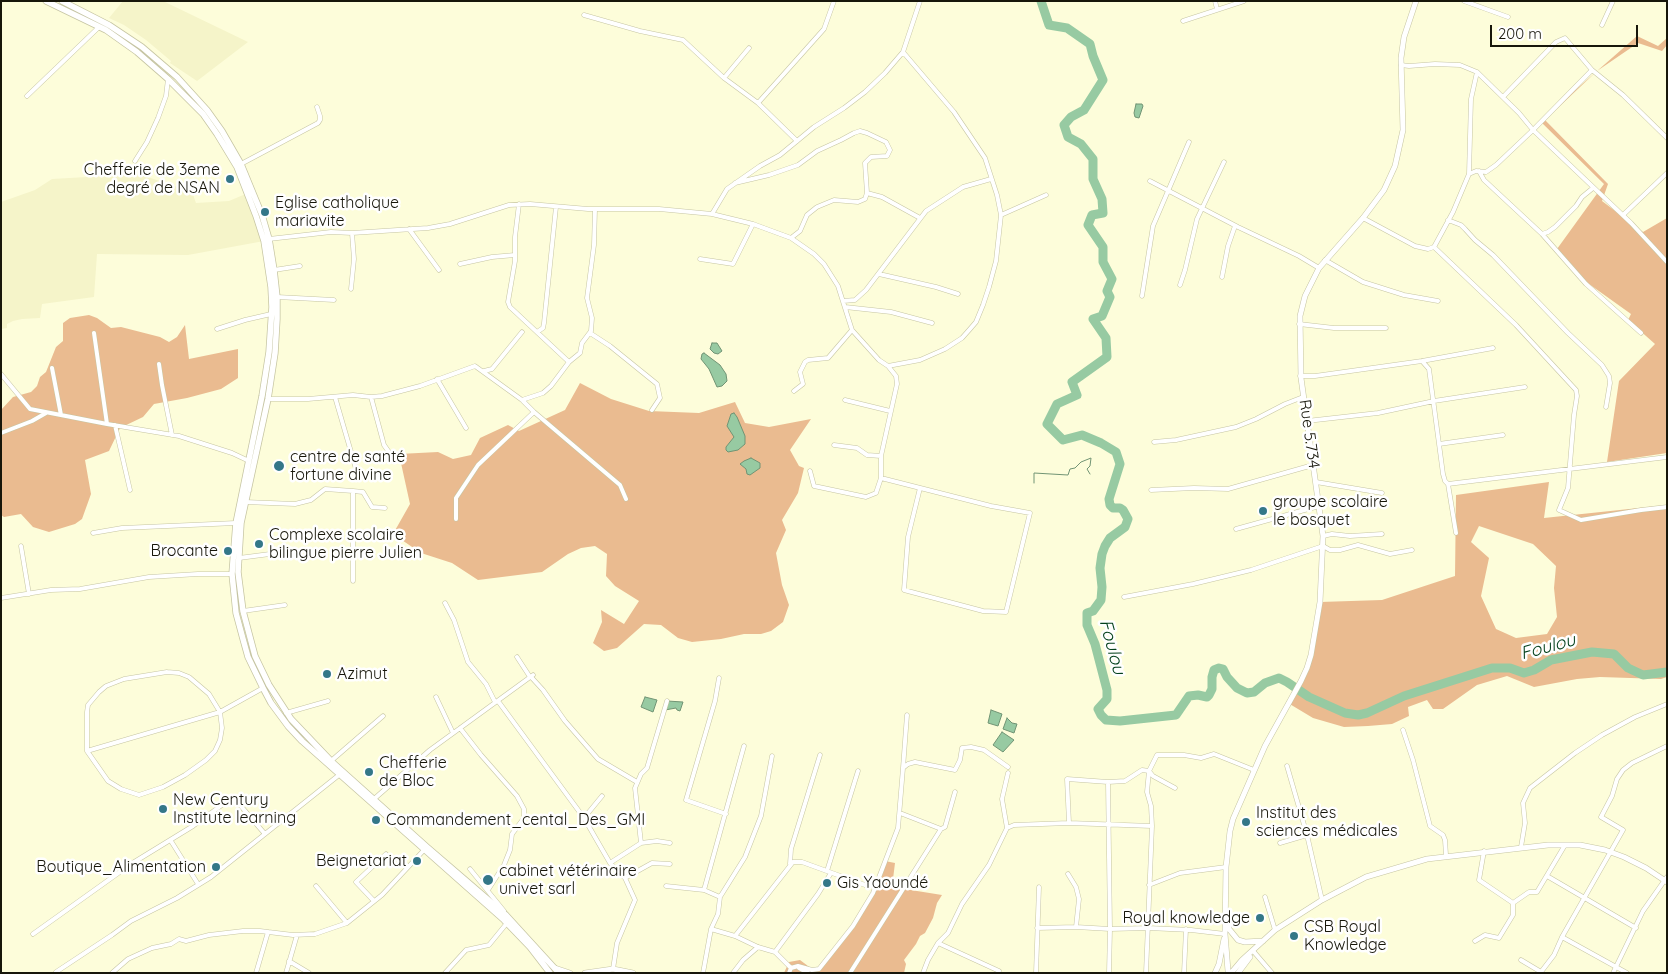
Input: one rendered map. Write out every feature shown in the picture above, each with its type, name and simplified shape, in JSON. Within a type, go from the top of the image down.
[{"type":"main road","points":[[46,1],[59,3],[110,25],[142,47],[177,77],[207,110],[241,164],[259,207],[269,239],[274,270],[275,353],[268,399],[241,523],[238,572],[243,611],[255,656],[269,685],[286,713],[331,761],[506,915],[557,970]]},
{"type":"main road","points":[[59,3],[137,52],[168,79],[203,114],[237,166],[264,240],[274,296],[269,352],[236,523],[232,574],[236,613],[243,639],[248,657],[263,688],[271,703],[288,726],[339,775],[507,924],[530,947],[550,973]]},
{"type":"street","points":[[758,103],[824,29],[834,1]]},
{"type":"street","points":[[712,214],[727,189],[735,182],[780,155],[814,127],[865,92],[885,73],[903,52],[920,1]]},
{"type":"street","points":[[1215,1],[1217,9]]},
{"type":"street","points":[[1183,21],[1244,1]]},
{"type":"street","name":"Rue 5.734","points":[[1230,972],[1225,934],[1226,867],[1230,831],[1254,770],[1272,732],[1301,681],[1311,655],[1320,602],[1323,536],[1300,376],[1299,324],[1305,296],[1318,268],[1364,218],[1384,190],[1396,166],[1403,130],[1401,64],[1404,37],[1416,1]]},
{"type":"street","points":[[1464,1],[1508,17]]},
{"type":"street","points":[[1602,25],[1613,1]]},
{"type":"street","points":[[584,16],[683,40],[724,78],[758,103],[797,141]]},
{"type":"street","points":[[28,96],[99,27]]},
{"type":"street","points":[[1503,97],[1556,42],[1566,38],[1592,70],[1623,95],[1667,138]]},
{"type":"street","points":[[724,78],[749,48]]},
{"type":"street","points":[[888,366],[920,360],[950,345],[962,338],[976,322],[993,270],[1001,215],[997,195],[985,158],[954,112],[903,52]]},
{"type":"street","points":[[1401,64],[1409,66],[1460,65],[1477,72],[1533,130],[1623,215],[1667,262]]},
{"type":"street","points":[[1469,174],[1490,170],[1533,130],[1592,70]]},
{"type":"street","points":[[1434,248],[1469,174],[1471,99],[1477,72]]},
{"type":"street","points":[[135,161],[147,142],[158,118],[166,96],[168,79]]},
{"type":"street","points":[[241,164],[318,123],[320,116],[317,107]]},
{"type":"street","points":[[735,182],[770,175],[798,165],[824,147],[854,132],[860,131],[886,142],[890,150],[887,156],[871,157],[866,163],[867,197],[863,201],[858,202],[834,200],[818,206],[807,215],[800,231],[791,238]]},
{"type":"street","points":[[1142,296],[1153,226],[1188,142]]},
{"type":"street","points":[[1180,285],[1194,227],[1201,208],[1224,162]]},
{"type":"street","points":[[1479,172],[1484,180],[1542,234],[1586,284],[1641,333]]},
{"type":"street","points":[[1623,215],[1667,174]]},
{"type":"street","points":[[843,301],[856,300],[879,274],[920,218],[931,207],[962,187],[991,179]]},
{"type":"street","points":[[1150,181],[1235,226],[1299,256],[1318,268]]},
{"type":"street","points":[[1542,234],[1555,227],[1576,206],[1582,197],[1593,188]]},
{"type":"street","points":[[868,193],[882,197],[920,218]]},
{"type":"street","points":[[1001,215],[1046,195]]},
{"type":"street","points":[[269,239],[332,232],[352,233],[428,228],[450,224],[509,205],[519,204],[595,209],[660,209],[712,214],[753,224],[791,238],[814,254],[824,264],[838,286],[852,330],[879,360],[888,366],[897,380],[876,493],[866,497],[814,486],[810,471]]},
{"type":"street","points":[[519,204],[515,255],[508,302],[510,307],[569,362]]},
{"type":"street","points":[[538,332],[543,328],[544,324],[556,207]]},
{"type":"street","points":[[522,400],[543,393],[551,386],[569,362],[580,352],[582,343],[593,326],[587,298],[594,245],[595,209]]},
{"type":"street","points":[[1364,218],[1415,246],[1428,249],[1434,248]]},
{"type":"street","points":[[1448,220],[1466,229],[1602,366],[1609,376],[1610,383],[1606,407]]},
{"type":"street","points":[[700,259],[734,264],[753,224]]},
{"type":"street","points":[[1222,277],[1228,246],[1235,226]]},
{"type":"street","points":[[409,229],[438,270]]},
{"type":"street","points":[[352,233],[354,259],[352,289]]},
{"type":"street","points":[[1434,248],[1516,325],[1576,390],[1568,488],[1559,510],[1581,520],[1667,507]]},
{"type":"street","points":[[460,264],[492,256],[515,255]]},
{"type":"street","points":[[1325,260],[1363,282],[1404,295],[1438,301]]},
{"type":"street","points":[[274,270],[300,266]]},
{"type":"street","points":[[879,274],[958,294]]},
{"type":"street","points":[[274,296],[334,300]]},
{"type":"street","points":[[844,307],[891,312],[932,323]]},
{"type":"street","points":[[217,330],[245,320],[271,314]]},
{"type":"street","points":[[1299,324],[1334,328],[1386,328]]},
{"type":"street","points":[[794,391],[803,384],[800,372],[805,362],[811,359],[825,360],[828,358],[852,330]]},
{"type":"street","points":[[484,371],[492,369],[522,332]]},
{"type":"street","points":[[94,333],[107,424]]},
{"type":"street","points":[[590,333],[610,346],[657,384],[660,398],[652,410]]},
{"type":"street","points":[[1300,376],[1331,374],[1422,361],[1493,348]]},
{"type":"street","points":[[1422,361],[1429,369],[1443,474],[1448,484],[1456,533]]},
{"type":"street","points":[[159,364],[172,435]]},
{"type":"street","points":[[268,399],[353,395],[371,397],[394,394],[475,366],[522,400],[620,485],[626,499]]},
{"type":"street","points":[[52,368],[61,415]]},
{"type":"street","points":[[1,374],[27,407],[35,411],[172,435],[232,453],[249,461]]},
{"type":"street","points":[[437,379],[466,428]]},
{"type":"street","points":[[1307,421],[1378,413],[1434,401],[1524,387]]},
{"type":"street","points":[[335,397],[356,469]]},
{"type":"street","points":[[371,397],[384,445],[391,455]]},
{"type":"street","points":[[1154,442],[1176,440],[1236,427],[1303,397]]},
{"type":"street","points":[[845,400],[890,411]]},
{"type":"street","points":[[456,519],[456,498],[478,465],[534,412]]},
{"type":"street","points":[[1,433],[32,422],[46,413]]},
{"type":"street","points":[[115,425],[130,490]]},
{"type":"street","points":[[1439,444],[1503,434]]},
{"type":"street","points":[[834,445],[857,448],[867,455],[882,456]]},
{"type":"street","points":[[1448,484],[1667,457]]},
{"type":"street","points":[[1151,490],[1194,488],[1228,490],[1313,465]]},
{"type":"street","points":[[880,478],[920,488],[991,506],[1030,513],[1006,612],[983,611],[904,590],[908,537],[920,488]]},
{"type":"street","points":[[1316,482],[1382,493]]},
{"type":"street","points":[[246,502],[295,504],[311,500],[325,489],[363,492],[372,507],[385,508]]},
{"type":"street","points":[[353,491],[353,581]]},
{"type":"street","points":[[1236,530],[1319,506]]},
{"type":"street","points":[[93,533],[122,528],[236,523]]},
{"type":"street","points":[[1323,536],[1332,534],[1350,536],[1382,534]]},
{"type":"street","points":[[1124,597],[1193,584],[1251,570],[1323,546],[1330,550],[1340,550],[1358,545],[1390,554],[1412,550]]},
{"type":"street","points":[[21,546],[29,594]]},
{"type":"street","points":[[239,558],[293,552]]},
{"type":"street","points":[[1,598],[80,589],[149,577],[232,574]]},
{"type":"street","points":[[445,603],[454,620],[468,662],[584,818],[610,863],[625,878],[635,900],[617,943],[613,969]]},
{"type":"street","points":[[243,611],[286,605]]},
{"type":"street","points":[[517,657],[565,721],[598,759],[637,782]]},
{"type":"street","points":[[167,672],[179,673],[199,684],[209,694],[220,712],[222,728],[220,740],[215,751],[206,760],[163,787],[139,795],[108,782],[87,752],[88,705],[106,686],[124,679],[167,672]]},
{"type":"street","points":[[374,799],[409,767],[453,733],[532,677]]},
{"type":"street","points":[[719,678],[715,701],[686,800],[726,814]]},
{"type":"street","points":[[87,752],[220,712],[263,688]]},
{"type":"street","points":[[436,697],[453,733]]},
{"type":"street","points":[[286,713],[328,701]]},
{"type":"street","points":[[641,843],[634,792],[641,774],[647,768],[667,701]]},
{"type":"street","points":[[1521,847],[1524,823],[1523,803],[1530,788],[1575,753],[1602,735],[1635,717],[1667,704]]},
{"type":"street","points":[[791,969],[798,966],[812,970],[819,969],[853,926],[873,893],[874,886],[898,828],[907,715]]},
{"type":"street","points":[[331,761],[383,716]]},
{"type":"street","points":[[460,728],[517,796],[524,809],[524,818],[512,834],[510,850],[504,864],[488,890]]},
{"type":"street","points":[[1403,730],[1413,760],[1430,826],[1443,835],[1446,856]]},
{"type":"street","points":[[704,890],[744,746]]},
{"type":"street","points":[[1521,960],[1541,972],[1554,955],[1584,897],[1623,830],[1601,817],[1612,796],[1617,779],[1623,770],[1632,763],[1667,746]]},
{"type":"street","points":[[903,768],[908,764],[916,762],[955,770],[960,760],[962,748],[971,747],[984,750],[1008,767]]},
{"type":"street","points":[[1146,973],[1152,826],[1151,806],[1147,792],[1149,771],[1158,755],[1184,755],[1201,758],[1214,754],[1254,770]]},
{"type":"street","points":[[703,973],[710,928],[718,914],[720,897],[745,857],[761,816],[772,756]]},
{"type":"street","points":[[790,865],[791,849],[820,756]]},
{"type":"street","points":[[1287,766],[1307,835],[1322,900]]},
{"type":"street","points":[[1069,823],[1067,779],[1108,782],[1125,781],[1142,770],[1149,771],[1153,776],[1175,788]]},
{"type":"street","points":[[775,952],[818,894],[829,872],[858,771]]},
{"type":"street","points":[[923,973],[938,943],[948,933],[962,904],[989,866],[1007,828],[1002,799],[1008,772]]},
{"type":"street","points":[[56,972],[131,921],[177,898],[224,868],[339,775]]},
{"type":"street","points":[[1108,782],[1109,973]]},
{"type":"street","points":[[850,973],[941,829],[945,828],[955,792]]},
{"type":"street","points":[[584,818],[602,796]]},
{"type":"street","points":[[33,934],[132,864],[171,841],[233,797],[265,834]]},
{"type":"street","points":[[900,813],[941,829]]},
{"type":"street","points":[[1007,828],[1014,825],[1069,823],[1152,826]]},
{"type":"street","points":[[1280,843],[1307,835]]},
{"type":"street","points":[[171,841],[198,884]]},
{"type":"street","points":[[610,863],[618,856],[641,843],[657,841],[670,843]]},
{"type":"street","points":[[1215,973],[1222,970],[1230,972],[1275,930],[1322,900],[1366,877],[1405,864],[1446,856],[1548,844],[1580,845],[1610,852],[1646,868],[1666,880],[1644,911],[1613,973]]},
{"type":"street","points":[[1513,903],[1529,892],[1537,892],[1565,845]]},
{"type":"street","points":[[112,973],[128,959],[152,948],[171,944],[179,939],[186,941],[209,935],[243,931],[297,935],[315,934],[347,923],[401,876],[424,850]]},
{"type":"street","points":[[1484,852],[1479,880],[1513,903]]},
{"type":"street","points":[[374,901],[356,882],[386,854]]},
{"type":"street","points":[[735,936],[793,862],[802,862],[865,885],[874,886]]},
{"type":"street","points":[[625,878],[652,863],[670,864]]},
{"type":"street","points":[[1149,885],[1180,873],[1226,867]]},
{"type":"street","points":[[470,869],[506,915]]},
{"type":"street","points":[[1068,874],[1076,887],[1079,899],[1076,927]]},
{"type":"street","points":[[1547,876],[1636,928]]},
{"type":"street","points":[[316,886],[347,923]]},
{"type":"street","points":[[666,886],[704,890],[720,897]]},
{"type":"street","points":[[1036,973],[1039,887]]},
{"type":"street","points":[[1226,896],[1229,929],[1233,935],[1238,940],[1246,942],[1261,942]]},
{"type":"street","points":[[1265,897],[1275,930]]},
{"type":"street","points":[[1475,941],[1485,935],[1499,938],[1513,915],[1513,903]]},
{"type":"street","points":[[445,973],[466,950],[489,945],[507,924]]},
{"type":"street","points":[[710,928],[775,952],[791,969],[808,973]]},
{"type":"street","points":[[1037,928],[1148,928],[1225,934],[1219,964],[1215,973]]},
{"type":"street","points":[[1184,973],[1186,930]]},
{"type":"street","points":[[256,973],[268,932]]},
{"type":"street","points":[[286,973],[297,935]]},
{"type":"street","points":[[1562,937],[1627,973]]},
{"type":"street","points":[[1238,973],[1261,942]]},
{"type":"street","points":[[938,943],[1000,971]]},
{"type":"street","points":[[733,973],[743,960],[758,947]]},
{"type":"street","points":[[1254,952],[1272,973]]},
{"type":"street","points":[[290,961],[309,973]]},
{"type":"street","points":[[585,973],[613,969],[633,973]]},
{"type":"street","points":[[557,970],[570,973]]},
{"type":"shaded area","points":[[123,1],[163,1],[248,42],[197,81],[170,63],[171,61],[146,40],[124,25],[109,18]]},
{"type":"shaded area","points":[[1637,36],[1658,46],[1667,38],[1667,45],[1662,51],[1638,43],[1597,71]]},
{"type":"shaded area","points":[[1596,72],[1545,120],[1608,184],[1602,201],[1643,232],[1667,218],[1667,453],[1607,462],[1619,381],[1655,344],[1628,320],[1631,314],[1582,279],[1557,249],[1604,184],[1540,121]]},
{"type":"shaded area","points":[[1136,104],[1142,104],[1143,106],[1139,118],[1135,117],[1134,113]]},
{"type":"shaded area","points":[[139,174],[192,192],[196,203],[229,201],[248,193],[264,241],[188,255],[97,254],[94,297],[42,304],[40,318],[13,321],[7,324],[7,328],[1,329],[1,202],[35,190],[52,179]]},
{"type":"shaded area","points":[[89,315],[111,328],[121,327],[160,337],[169,342],[177,337],[185,325],[189,359],[238,349],[238,378],[221,389],[154,404],[143,417],[120,428],[109,451],[85,460],[91,494],[82,519],[75,524],[49,532],[33,527],[21,514],[4,517],[1,515],[1,410],[13,397],[31,392],[37,386],[40,377],[46,372],[56,347],[63,341],[63,323],[70,318]]},
{"type":"shaded area","points":[[712,343],[717,343],[722,351],[718,354],[714,353],[710,349]]},
{"type":"shaded area","points":[[704,353],[720,365],[726,374],[727,381],[722,386],[717,387],[709,369],[701,359]]},
{"type":"shaded area","points":[[580,383],[611,399],[649,411],[699,413],[735,402],[745,423],[769,427],[811,419],[790,450],[799,466],[804,468],[798,493],[782,520],[786,530],[776,553],[782,585],[789,605],[783,622],[771,631],[761,634],[744,634],[692,642],[678,638],[661,625],[644,624],[617,648],[604,651],[593,643],[602,622],[601,610],[624,624],[639,601],[615,586],[606,576],[607,554],[595,546],[581,548],[568,554],[542,572],[478,580],[452,563],[421,553],[393,534],[410,504],[399,454],[438,452],[453,459],[471,455],[480,438],[508,425],[519,431],[565,410]]},
{"type":"shaded area","points":[[734,413],[745,436],[745,444],[738,450],[728,452],[726,447],[734,437],[727,426],[731,414]]},
{"type":"shaded area","points":[[751,458],[760,463],[760,468],[750,475],[747,474],[746,469],[740,464]]},
{"type":"shaded area","points":[[1549,482],[1544,518],[1667,505],[1667,677],[1661,679],[1600,677],[1534,687],[1507,676],[1477,685],[1443,709],[1433,709],[1427,700],[1408,707],[1409,716],[1392,724],[1368,726],[1344,727],[1313,718],[1288,703],[1307,668],[1320,602],[1382,600],[1455,576],[1456,495]],"holes":[[[1479,526],[1533,544],[1556,566],[1554,588],[1557,617],[1547,634],[1516,638],[1496,629],[1481,596],[1489,558],[1471,542]]]},
{"type":"shaded area","points":[[645,697],[657,700],[653,712],[641,707]]},
{"type":"shaded area","points":[[667,701],[683,702],[680,711],[676,708],[665,710]]},
{"type":"shaded area","points":[[991,710],[1002,714],[998,726],[988,723]]},
{"type":"shaded area","points":[[1007,718],[1012,723],[1017,724],[1014,733],[1003,729]]},
{"type":"shaded area","points":[[1002,732],[1014,740],[1003,752],[993,745]]},
{"type":"shaded area","points":[[885,861],[895,863],[892,887],[942,895],[925,933],[920,936],[904,960],[906,964],[904,973],[784,973],[789,962],[800,960],[812,969],[819,969],[836,950],[873,893]]},
{"type":"waterway","name":"Foulou","points":[[1041,1],[1049,25],[1067,28],[1090,44],[1103,80],[1084,110],[1071,117],[1064,125],[1068,137],[1081,144],[1093,159],[1093,179],[1102,199],[1103,213],[1092,215],[1088,225],[1103,247],[1103,262],[1112,279],[1107,291],[1110,297],[1102,316],[1093,319],[1106,338],[1107,357],[1072,382],[1077,395],[1057,404],[1047,424],[1063,440],[1082,435],[1101,443],[1116,452],[1120,464],[1109,499],[1110,505],[1113,508],[1123,510],[1128,519],[1125,527],[1110,538],[1105,546],[1100,568],[1101,600],[1093,611],[1087,613],[1087,625],[1095,644],[1107,690],[1107,699],[1098,709],[1101,715],[1106,720],[1120,721],[1176,715],[1189,696],[1207,697],[1209,695],[1212,689],[1214,670],[1219,668],[1223,669],[1227,677],[1237,688],[1247,693],[1254,692],[1265,683],[1279,678],[1309,697],[1345,713],[1358,715],[1367,713],[1404,696],[1492,668],[1510,668],[1524,673],[1534,670],[1551,660],[1592,652],[1614,654],[1628,668],[1643,675],[1667,672]]},
{"type":"waterway","points":[[1034,483],[1034,473],[1068,475],[1070,469],[1091,458],[1090,466],[1087,469],[1090,474]]},
{"type":"place","name":"Chefferie de 3eme degré de NSAN","points":[[230,179]]},
{"type":"place","name":"Eglise catholique mariavite","points":[[265,212]]},
{"type":"place","name":"centre de santé fortune divine","points":[[279,466]]},
{"type":"place","name":"groupe scolaire le bosquet","points":[[1263,511]]},
{"type":"place","name":"Complexe scolaire bilingue pierre Julien","points":[[259,544]]},
{"type":"place","name":"Brocante","points":[[228,551]]},
{"type":"place","name":"Azimut","points":[[327,674]]},
{"type":"place","name":"Chefferie de Bloc","points":[[369,772]]},
{"type":"place","name":"New Century Institute learning","points":[[163,809]]},
{"type":"place","name":"Commandement_cental_Des_GMI","points":[[376,820]]},
{"type":"place","name":"Institut des sciences médicales","points":[[1246,822]]},
{"type":"place","name":"Beignetariat","points":[[417,861]]},
{"type":"place","name":"Boutique_Alimentation","points":[[216,867]]},
{"type":"place","name":"cabinet vétérinaire univet sarl","points":[[488,880]]},
{"type":"place","name":"Gis Yaoundé","points":[[827,883]]},
{"type":"place","name":"Royal knowledge","points":[[1260,918]]},
{"type":"place","name":"CSB Royal Knowledge","points":[[1294,936]]}]
